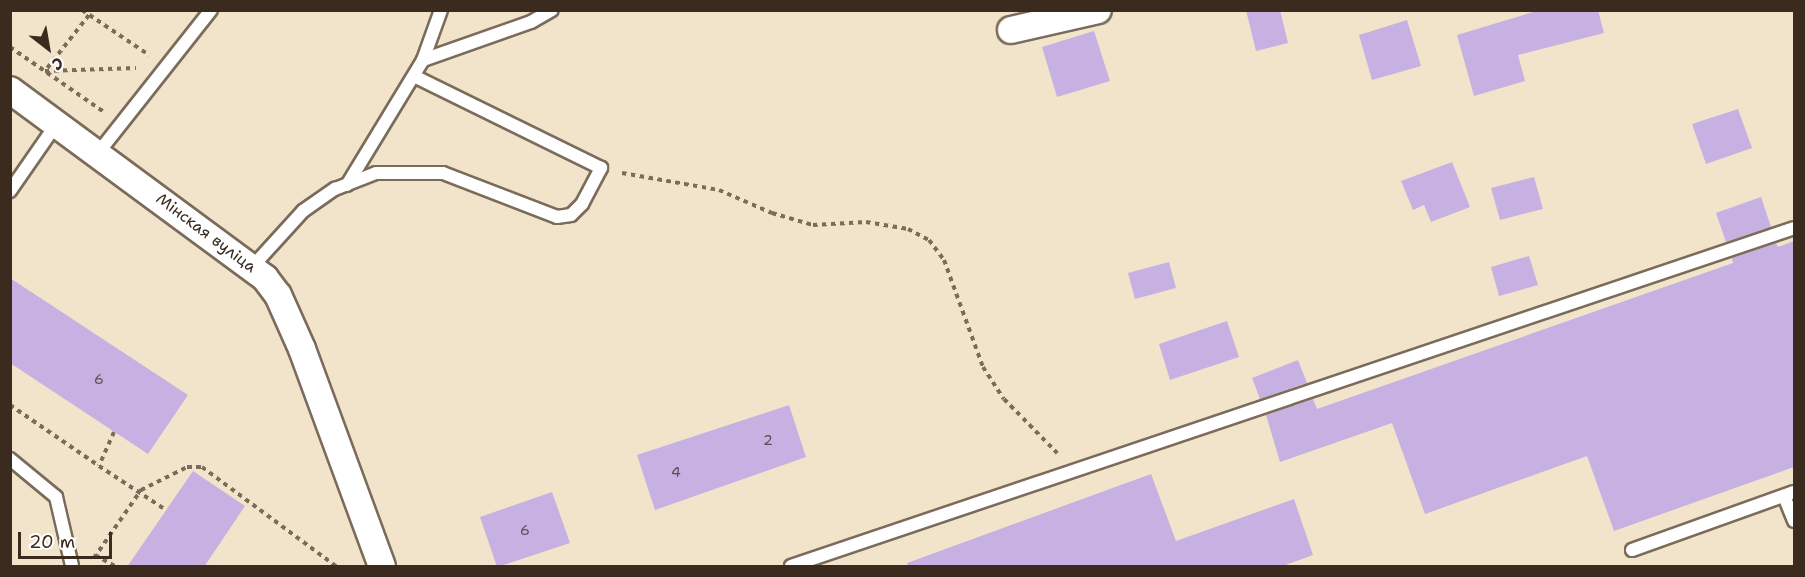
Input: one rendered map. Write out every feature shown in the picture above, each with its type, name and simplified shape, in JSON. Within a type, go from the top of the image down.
[{"type":"street","points":[[1011,30],[1098,10]]},
{"type":"street","name":"Мінская вуліца","points":[[10,90],[253,266],[265,278],[287,313],[382,567]]},
{"type":"lane","points":[[98,153],[211,10]]},
{"type":"lane","points":[[347,184],[423,60],[441,10]]},
{"type":"lane","points":[[423,60],[531,22],[552,10]]},
{"type":"lane","points":[[253,266],[303,211],[347,184],[376,172],[443,173],[557,217],[571,215],[582,204],[601,168],[414,76]]},
{"type":"lane","points":[[10,191],[57,123]]},
{"type":"lane","points":[[791,567],[1794,228]]},
{"type":"lane","points":[[10,459],[56,497],[72,567]]},
{"type":"lane","points":[[1632,550],[1789,494],[1794,521]]},
{"type":"path","points":[[82,10],[167,67]]},
{"type":"path","points":[[45,71],[89,15]]},
{"type":"path","points":[[10,47],[122,124]]},
{"type":"path","points":[[45,71],[167,67]]},
{"type":"path","points":[[601,168],[652,182],[719,190],[813,225],[866,222],[908,229],[929,240],[944,260],[983,367],[1004,399],[1058,454],[1081,469]]},
{"type":"path","points":[[10,405],[166,510]]},
{"type":"path","points":[[99,466],[114,432]]},
{"type":"path","points":[[88,567],[139,492],[187,467],[202,467],[336,567]]},
{"type":"path","points":[[96,555],[115,567]]},
{"type":"building","points":[[1246,10],[1280,10],[1288,43],[1256,51]]},
{"type":"building","points":[[1540,10],[1598,10],[1604,33],[1518,55],[1525,81],[1474,96],[1457,35]]},
{"type":"building","points":[[1407,20],[1421,66],[1372,80],[1359,35]]},
{"type":"building","points":[[1094,31],[1110,81],[1057,97],[1042,47]]},
{"type":"building","points":[[1738,109],[1752,148],[1706,164],[1692,124]]},
{"type":"building","points":[[1452,162],[1470,207],[1431,222],[1424,205],[1413,210],[1401,181]]},
{"type":"building","points":[[1534,177],[1543,209],[1500,220],[1491,188]]},
{"type":"building","points":[[1761,197],[1771,227],[1726,242],[1716,213]]},
{"type":"building","points":[[1794,241],[1794,467],[1614,531],[1587,456],[1425,514],[1392,423],[1280,462],[1266,415],[1313,399],[1317,409],[1733,263],[1732,258],[1776,243],[1778,247]]},
{"type":"building","points":[[1529,256],[1538,285],[1499,296],[1491,267]]},
{"type":"building","points":[[1169,262],[1176,288],[1135,299],[1128,273]]},
{"type":"building","points":[[10,278],[188,395],[148,454],[10,363]]},
{"type":"building","points":[[1227,321],[1239,357],[1170,380],[1159,344]]},
{"type":"building","points":[[1298,360],[1307,383],[1260,399],[1252,378]]},
{"type":"building","points":[[789,405],[806,457],[655,510],[637,455]]},
{"type":"building","points":[[193,471],[245,506],[204,567],[127,567]]},
{"type":"building","points":[[1151,474],[1176,541],[1294,499],[1313,555],[1280,567],[908,567],[907,563]]},
{"type":"building","points":[[552,492],[570,543],[497,567],[480,517]]}]
